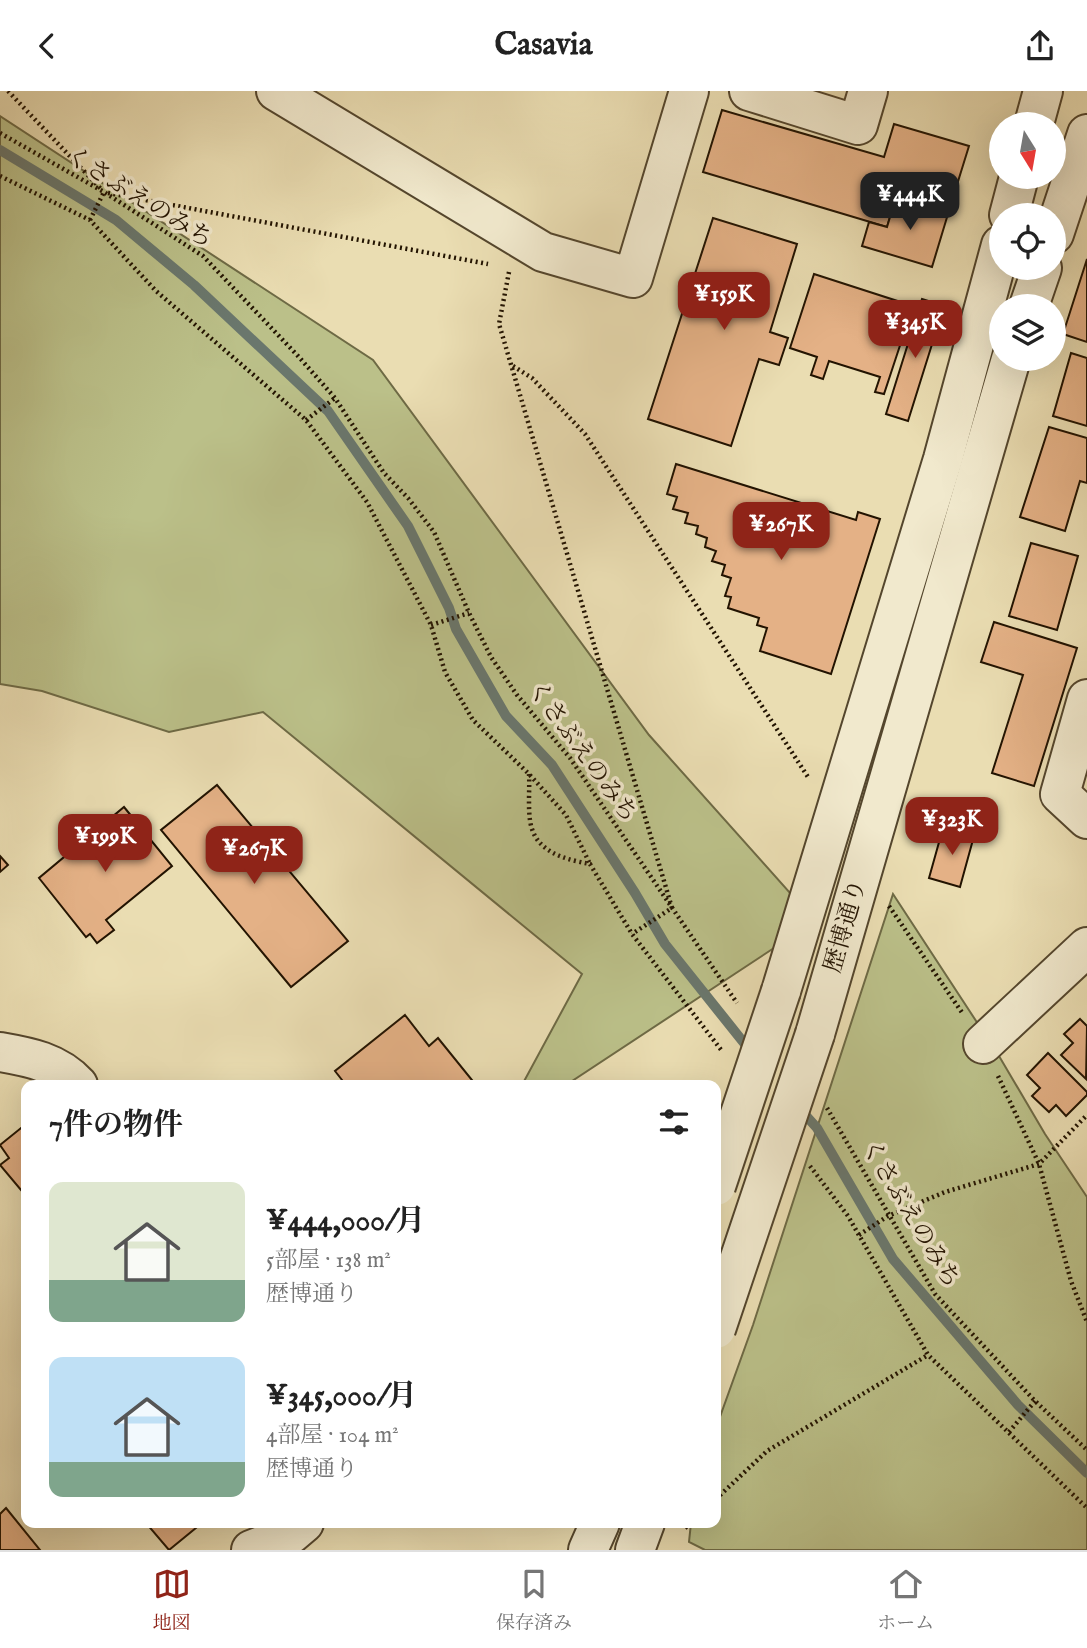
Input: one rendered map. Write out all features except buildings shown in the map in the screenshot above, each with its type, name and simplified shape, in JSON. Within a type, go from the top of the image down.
[{"type":"street","points":[[276,91],[513,252],[543,251],[633,278],[689,91]]},
{"type":"street","points":[[749,91],[858,125],[868,91]]},
{"type":"street","points":[[1037,112],[1043,91]]},
{"type":"street","points":[[1064,203],[1087,134]]},
{"type":"street","name":"歴博通り","points":[[721,1171],[781,991],[943,459],[992,280]]},
{"type":"street","name":"歴博通り","points":[[721,1314],[815,1034],[1008,371]]},
{"type":"street","points":[[1087,699],[1060,794],[1087,819]]},
{"type":"street","points":[[983,1044],[1087,947]]},
{"type":"street","points":[[0,1052],[34,1058],[67,1073],[73,1080]]},
{"type":"street","points":[[251,1550],[291,1535],[299,1528]]},
{"type":"street","points":[[588,1550],[598,1528]]},
{"type":"street","points":[[635,1550],[643,1528]]},
{"type":"path","points":[[8,91],[104,192],[513,252],[499,324],[672,908],[632,934]]},
{"type":"path","name":"くさぶえのみち","points":[[0,133],[104,192],[202,256],[335,398],[384,473],[408,498],[434,532],[491,657],[517,695],[570,758],[737,1003]]},
{"type":"path","name":"くさぶえのみち","points":[[0,176],[90,220],[156,291],[306,420],[368,502],[431,625],[445,672],[473,720],[529,774],[566,815],[590,864]]},
{"type":"path","points":[[90,220],[104,192]]},
{"type":"path","points":[[511,365],[532,378],[585,434],[812,784]]},
{"type":"path","points":[[306,420],[335,398]]},
{"type":"path","points":[[431,625],[469,613]]},
{"type":"path","points":[[885,899],[983,1044],[1039,1164],[1071,1281],[1087,1322]]},
{"type":"path","name":"くさぶえのみち","points":[[826,1106],[935,1294],[1035,1401],[1087,1450]]},
{"type":"path","points":[[859,1235],[888,1216],[945,1192],[1039,1164],[1087,1115]]},
{"type":"path","points":[[721,1494],[767,1451],[928,1355]]},
{"type":"path","points":[[1009,1432],[1035,1401]]},
{"type":"green space","points":[[0,116],[373,360],[649,735],[815,921],[574,1080],[525,1080],[582,974],[263,712],[169,732],[42,691],[0,684]]},
{"type":"green space","points":[[893,894],[1087,1197],[1087,1550],[705,1550],[689,1542],[690,1528],[721,1528],[721,1414],[753,1325]]},
{"type":"waterway","points":[[0,150],[116,220],[194,285],[328,411],[408,526],[449,608],[456,629],[506,716],[552,765],[665,944],[752,1053]]},
{"type":"waterway","points":[[799,1108],[817,1128],[893,1259],[1018,1405],[1087,1473]]}]
